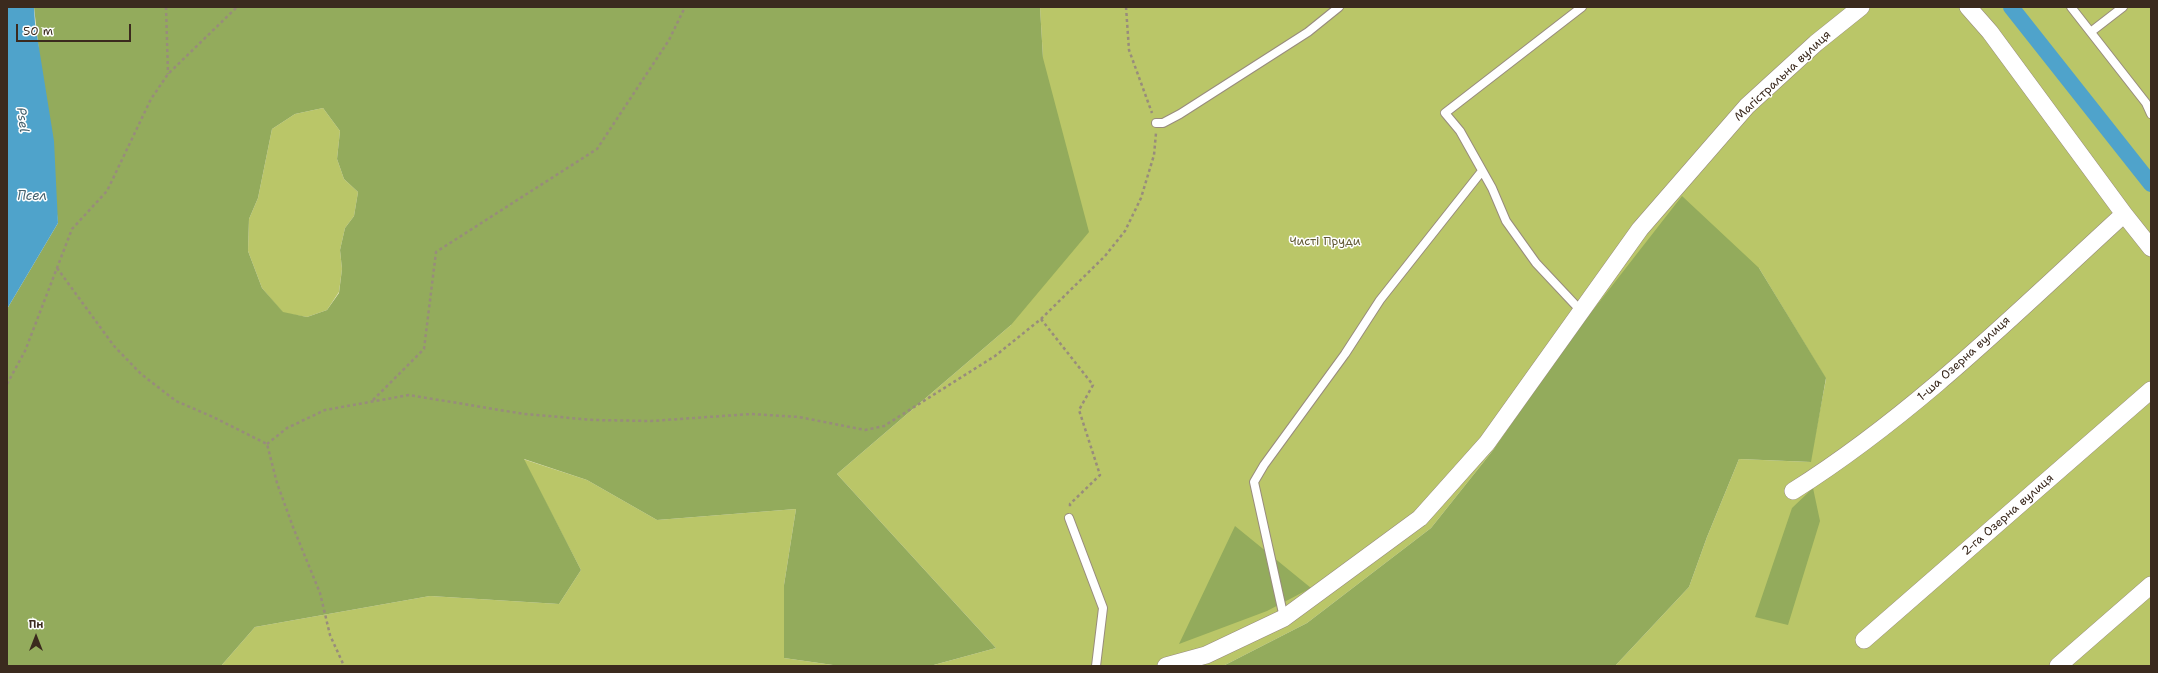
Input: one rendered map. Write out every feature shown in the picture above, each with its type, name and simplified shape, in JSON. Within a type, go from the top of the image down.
[{"type":"street","name":"Магістральна вулиця","points":[[1166,666],[1206,655],[1284,618],[1420,518],[1487,443],[1640,229],[1748,106],[1816,43],[1861,7]]},
{"type":"street","points":[[1968,7],[1990,32],[2124,214],[2151,248]]},
{"type":"street","name":"1-ша Озерна вулиця","points":[[1793,491],[1816,477],[1924,396],[2124,214]]},
{"type":"street","name":"2-га Озерна вулиця","points":[[1864,640],[2151,390]]},
{"type":"street","points":[[2058,666],[2151,585]]},
{"type":"lane","points":[[1156,123],[1163,123],[1180,114],[1308,32],[1339,7]]},
{"type":"lane","points":[[1582,7],[1445,113],[1460,131],[1492,188],[1506,221],[1536,263],[1582,312]]},
{"type":"lane","points":[[2071,7],[2092,31],[2146,103],[2151,114]]},
{"type":"lane","points":[[2092,31],[2123,7]]},
{"type":"lane","points":[[1284,618],[1254,482],[1264,465],[1345,354],[1380,300],[1482,171]]},
{"type":"lane","points":[[1069,518],[1103,608],[1096,666]]},
{"type":"path","points":[[166,7],[168,74]]},
{"type":"path","points":[[7,384],[25,351],[72,229],[107,191],[151,99],[168,74],[237,7]]},
{"type":"path","points":[[372,400],[424,350],[436,252],[597,149],[669,40],[685,7]]},
{"type":"path","points":[[267,444],[287,428],[325,410],[372,400],[409,395],[524,414],[594,420],[651,420],[751,414],[799,417],[865,430],[884,426],[995,356],[1041,319],[1105,256],[1125,231],[1141,198],[1154,155],[1156,123],[1129,50],[1126,7]]},
{"type":"path","points":[[57,268],[114,346],[141,374],[176,401],[213,417],[267,444],[277,483],[320,593],[330,635],[344,666]]},
{"type":"path","points":[[1041,319],[1093,385],[1079,410],[1100,476],[1070,504],[1069,518]]},
{"type":"green space","points":[[34,7],[1040,7],[1043,58],[1089,232],[1011,325],[837,474],[996,648],[930,666],[840,666],[784,658],[784,585],[796,509],[657,520],[587,480],[524,459],[581,570],[559,604],[430,596],[255,627],[221,666],[7,666],[7,309],[58,223]],"holes":[[[323,108],[340,131],[337,159],[344,179],[358,192],[354,216],[345,228],[340,250],[342,269],[339,293],[327,310],[307,317],[283,312],[262,288],[248,251],[249,219],[258,198],[272,129],[295,114]]]},
{"type":"green space","name":"Чисті Пруди","points":[[1040,7],[2151,7],[2151,666],[1615,666],[1689,587],[1707,537],[1739,459],[1810,462],[1826,379],[1759,268],[1494,449],[1431,528],[1307,623],[1223,666],[930,666],[996,648],[837,474],[1011,325],[1043,58]]},
{"type":"green space","points":[[323,108],[340,131],[337,159],[344,179],[358,192],[354,216],[345,228],[340,250],[342,269],[339,292],[327,310],[307,317],[283,313],[262,288],[248,251],[249,219],[258,198],[272,129],[295,114]]},
{"type":"green space","points":[[1682,196],[1759,268],[1826,378],[1811,462],[1739,459],[1707,537],[1689,587],[1615,666],[1223,666],[1307,623],[1431,528],[1494,449],[1572,337]]},
{"type":"green space","points":[[523,459],[587,480],[657,520],[796,509],[784,585],[784,658],[840,666],[221,666],[255,627],[430,596],[559,604],[581,570]]},
{"type":"green space","points":[[1813,488],[1820,521],[1788,625],[1755,617],[1792,508]]},
{"type":"green space","points":[[1235,526],[1311,588],[1267,611],[1179,644]]},
{"type":"water","name":"Псел","points":[[7,7],[34,7],[35,23],[54,141],[58,223],[7,309]]},
{"type":"waterway","points":[[2011,7],[2151,184]]},
{"type":"water label","name":"Psel","points":[[22,120]]}]
